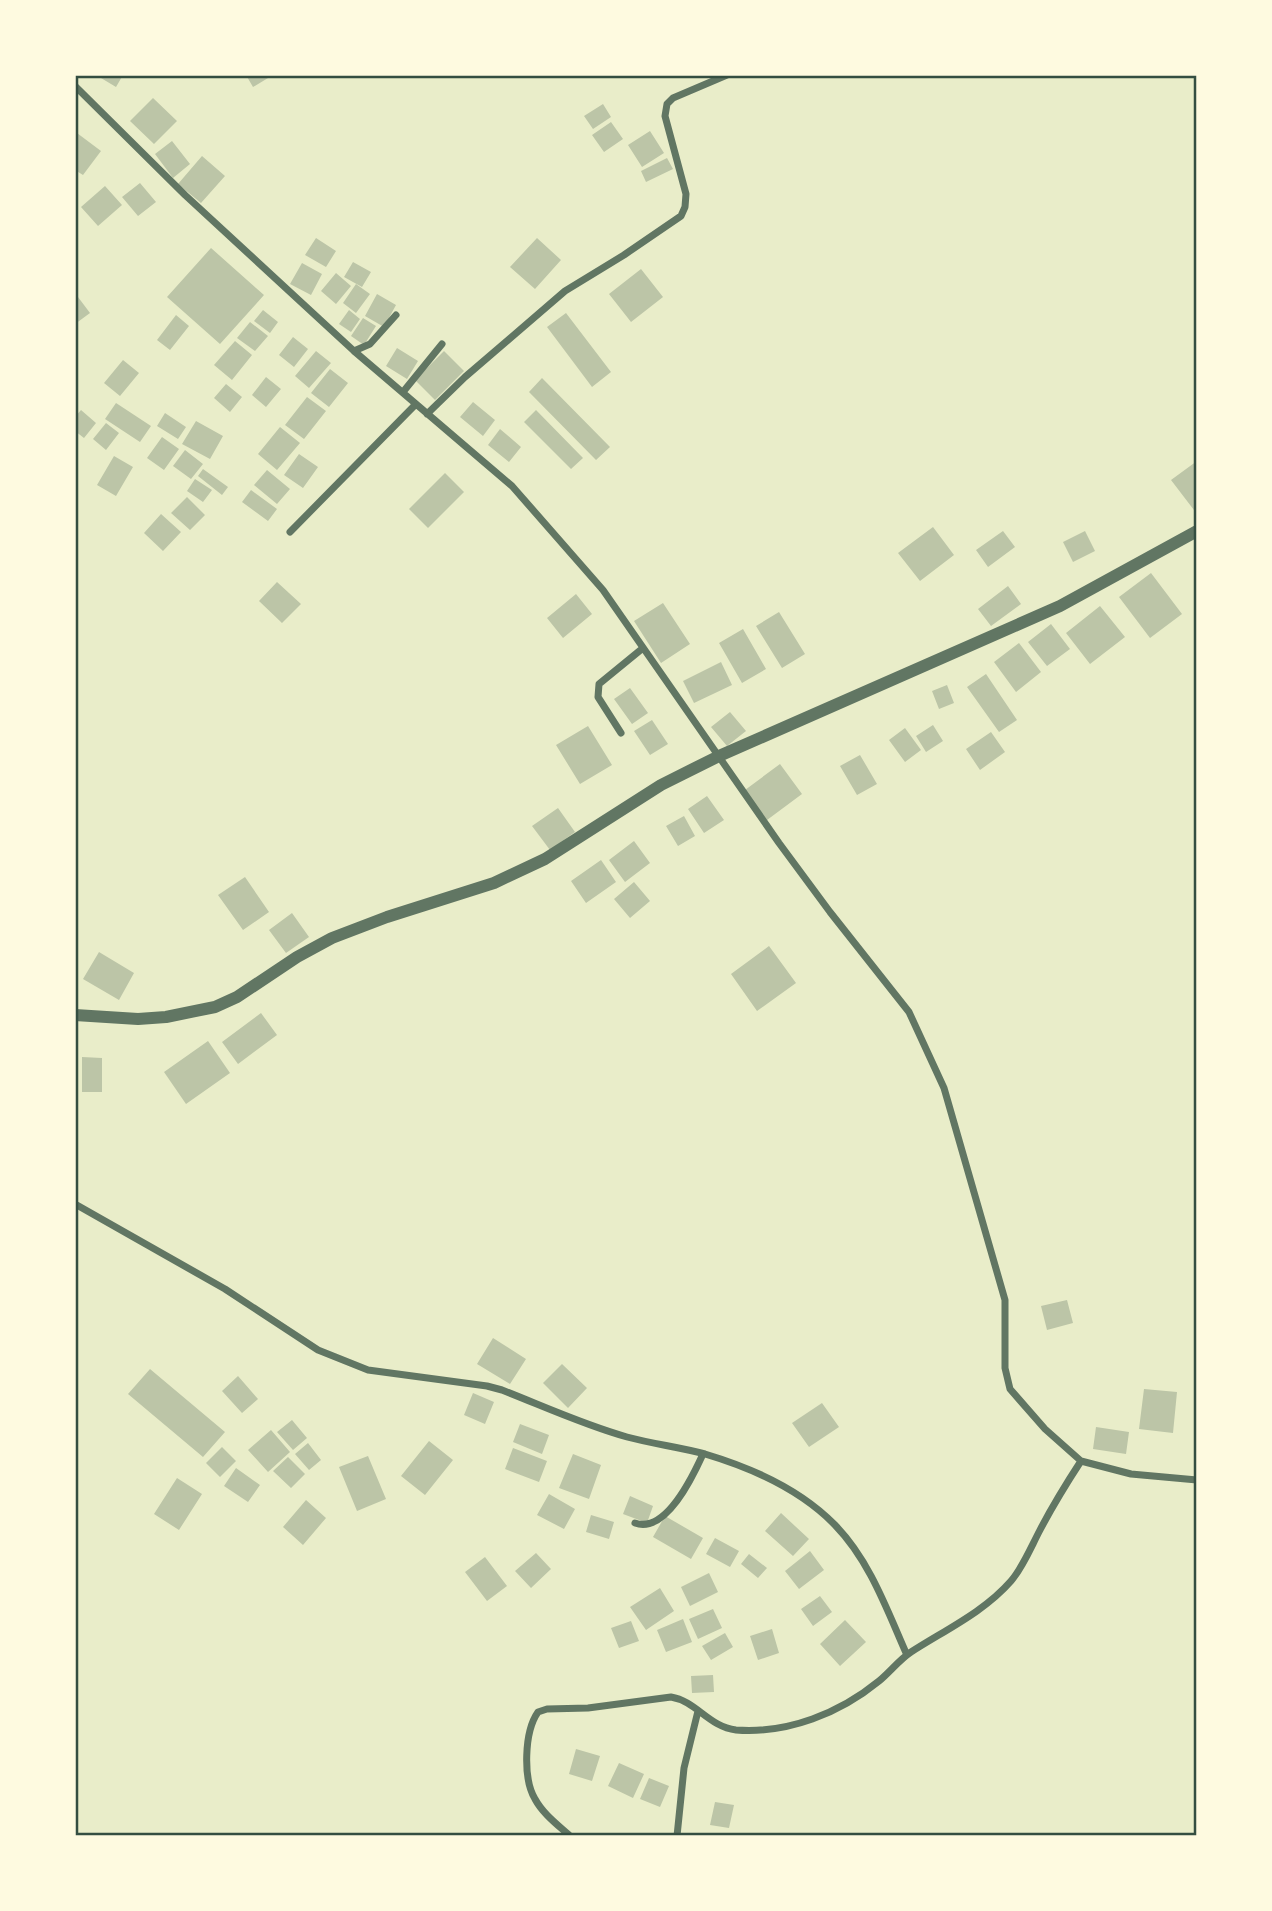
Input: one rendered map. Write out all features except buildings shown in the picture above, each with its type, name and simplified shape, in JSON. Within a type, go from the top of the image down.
[{"type":"street","points":[[427,414],[465,377],[565,291],[681,216],[685,207],[685,194],[665,116],[666,107],[673,98],[727,75]]},
{"type":"street","points":[[75,86],[185,195],[354,351],[512,486],[603,590],[830,912],[909,1012],[944,1088],[1005,1300],[1005,1368],[1010,1389],[1045,1429],[1081,1461],[1131,1474],[1197,1480]]},
{"type":"street","points":[[354,351],[370,344],[396,315]]},
{"type":"street","points":[[403,392],[442,344]]},
{"type":"street","points":[[290,532],[416,404]]},
{"type":"street","points":[[75,1015],[138,1019],[166,1017],[215,1007],[259,985],[297,957],[332,938],[387,917],[494,883],[545,859],[661,785],[719,756],[1060,606],[1197,531]]},
{"type":"street","points":[[621,733],[598,697],[599,684],[643,648]]},
{"type":"street","points":[[75,1205],[225,1289],[318,1350],[368,1370],[487,1386],[624,1436],[746,1467],[808,1502],[835,1525],[859,1555],[873,1579],[907,1655]]},
{"type":"street","points":[[635,1523],[648,1526],[659,1521],[688,1484],[703,1454]]},
{"type":"street","points":[[570,1836],[548,1816],[534,1798],[529,1782],[527,1739],[538,1712],[671,1697],[683,1700],[709,1720],[734,1730],[772,1730],[825,1714],[858,1698],[907,1655],[983,1607],[1012,1580],[1081,1461]]},
{"type":"street","points":[[677,1836],[684,1768],[698,1712]]}]
